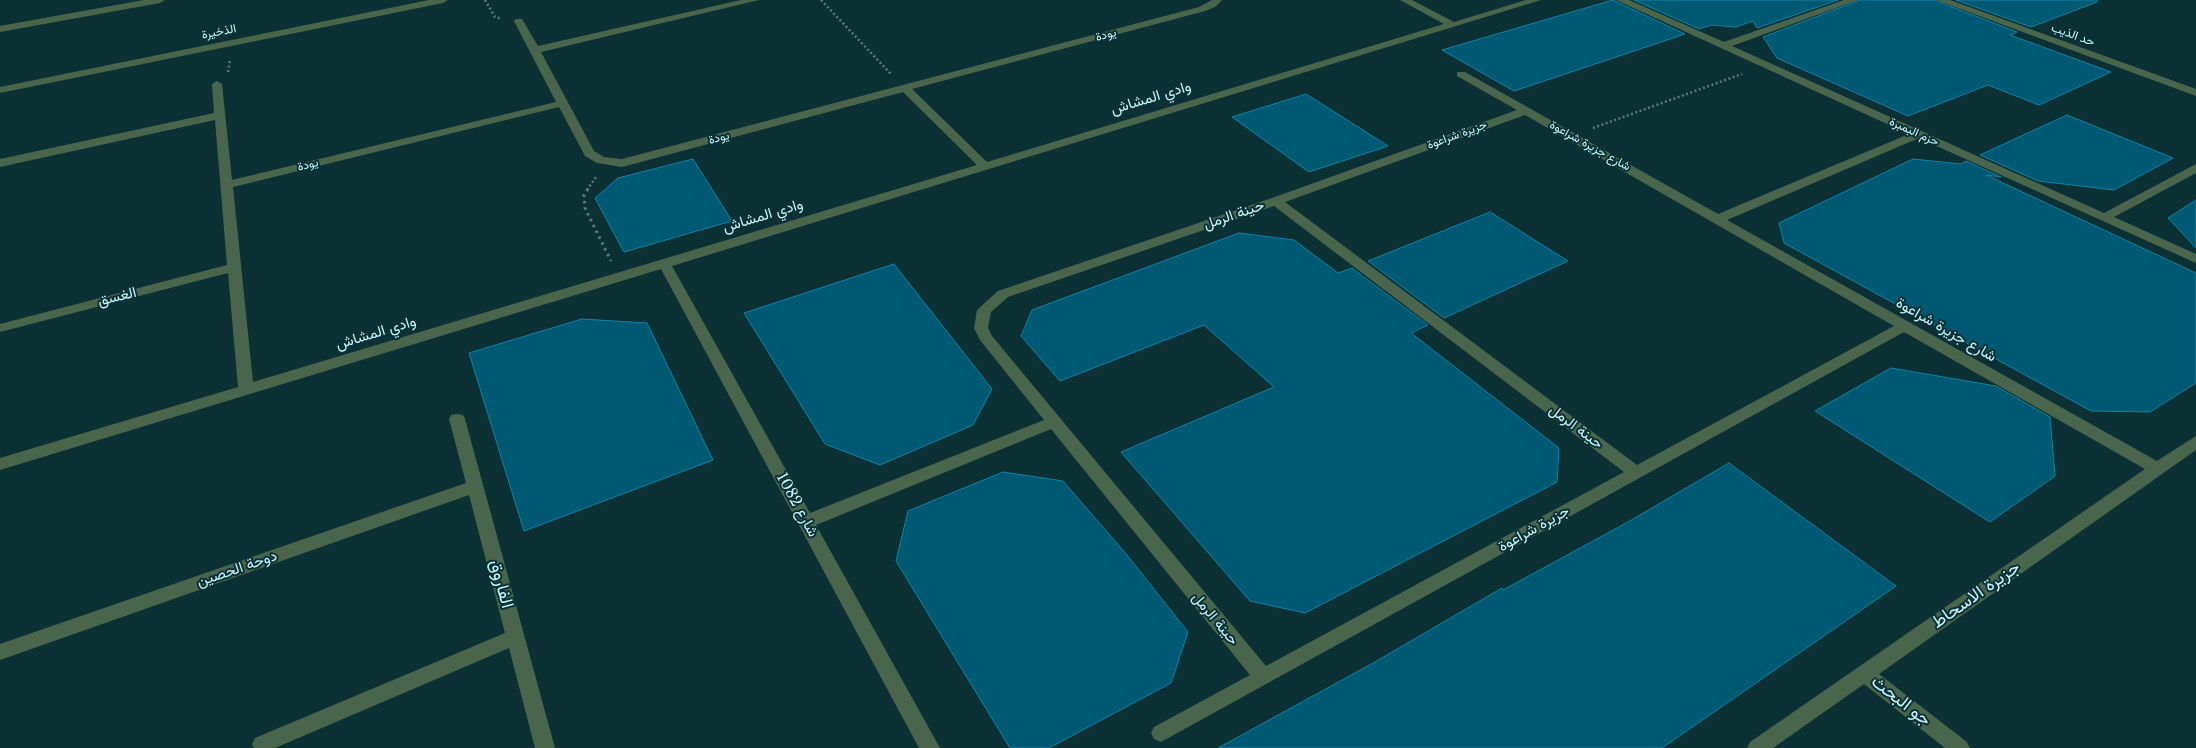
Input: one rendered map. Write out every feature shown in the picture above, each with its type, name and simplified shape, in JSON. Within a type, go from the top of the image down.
[{"type":"street","points":[[0,28],[160,0]]},
{"type":"street","name":"الذخيرة","points":[[0,90],[424,2],[443,0]]},
{"type":"street","points":[[535,50],[754,0]]},
{"type":"street","name":"يودة","points":[[610,162],[638,160],[1202,9],[1212,5],[1217,0]]},
{"type":"street","points":[[1405,0],[1452,25]]},
{"type":"street","name":"وادي المشاش","points":[[0,464],[984,165],[1536,0]]},
{"type":"street","name":"حزم البمبرة","points":[[1621,0],[2196,258]]},
{"type":"street","points":[[1723,46],[1853,0]]},
{"type":"street","name":"حد الذيب","points":[[1941,0],[2196,93]]},
{"type":"street","points":[[519,21],[589,153],[601,160],[610,162]]},
{"type":"street","name":"شارع جزيرة شراعوة","points":[[1461,74],[2157,469]]},
{"type":"street","points":[[217,84],[246,389]]},
{"type":"street","points":[[905,88],[984,165]]},
{"type":"street","name":"يودة","points":[[227,185],[564,103]]},
{"type":"street","name":"جزيرة شراعوة","points":[[1276,200],[1526,111]]},
{"type":"street","points":[[0,163],[220,115]]},
{"type":"street","points":[[1718,219],[1919,134]]},
{"type":"street","points":[[2105,217],[2196,168]]},
{"type":"street","name":"حينة الرمل","points":[[1264,677],[985,337],[981,328],[981,318],[988,305],[1003,294],[1276,200],[1637,473]]},
{"type":"street","name":"شارع 1082","points":[[664,263],[930,748]]},
{"type":"street","name":"الغسق","points":[[0,328],[235,267]]},
{"type":"street","name":"جزيرة شراعوة","points":[[1161,734],[1906,325]]},
{"type":"street","name":"الفاروق","points":[[457,420],[545,748]]},
{"type":"street","points":[[806,522],[1053,422]]},
{"type":"street","name":"جزيرة الاسحاط","points":[[1757,748],[2196,442]]},
{"type":"street","name":"دوحة الحصين","points":[[0,652],[475,486]]},
{"type":"street","points":[[262,744],[516,637]]},
{"type":"street","name":"جو البحث","points":[[1864,673],[1960,748]]},
{"type":"path","points":[[485,0],[497,18],[519,21]]},
{"type":"path","points":[[821,0],[905,88]]},
{"type":"path","points":[[217,84],[230,70],[227,44]]},
{"type":"path","points":[[1573,136],[1766,65]]},
{"type":"path","points":[[610,162],[584,195],[585,208],[618,277]]},
{"type":"building","points":[[1613,0],[1685,34],[1514,91],[1442,50]]},
{"type":"building","points":[[1634,0],[1838,0],[1757,28],[1753,21],[1736,27],[1711,25],[1699,29]]},
{"type":"building","points":[[1860,0],[1934,0],[2017,32],[2010,35],[2111,72],[2039,105],[1988,85],[1908,116],[1777,58],[1763,37]]},
{"type":"building","points":[[1956,0],[2097,0],[2097,2],[2031,27]]},
{"type":"building","points":[[1306,94],[1388,146],[1309,172],[1232,117]]},
{"type":"building","points":[[2067,115],[2173,158],[2114,190],[2038,181],[1980,155]]},
{"type":"building","points":[[693,159],[732,221],[624,252],[595,198],[618,178]]},
{"type":"building","points":[[1913,159],[1961,164],[1966,161],[2001,177],[1986,175],[2196,273],[2196,383],[2150,412],[2091,411],[1784,243],[1779,223]]},
{"type":"building","points":[[2196,200],[2196,248],[2168,218]]},
{"type":"building","points":[[1490,212],[1568,261],[1444,318],[1368,261]]},
{"type":"building","points":[[1239,233],[1294,240],[1338,273],[1352,268],[1428,325],[1411,333],[1559,448],[1557,482],[1305,613],[1250,601],[1121,452],[1274,387],[1204,325],[1060,381],[1021,336],[1032,310]]},
{"type":"building","points":[[894,264],[992,389],[973,425],[880,465],[825,444],[744,313]]},
{"type":"building","points":[[582,319],[647,323],[713,460],[524,531],[469,353]]},
{"type":"building","points":[[1891,368],[1996,386],[2050,417],[2055,476],[1990,522],[1815,411]]},
{"type":"building","points":[[1729,463],[1896,586],[1662,748],[1218,748],[1375,662],[1502,588],[1503,590],[1628,522]]},
{"type":"building","points":[[1003,472],[1063,481],[1127,555],[1188,632],[1171,683],[1049,748],[1010,748],[896,561],[908,511]]}]
